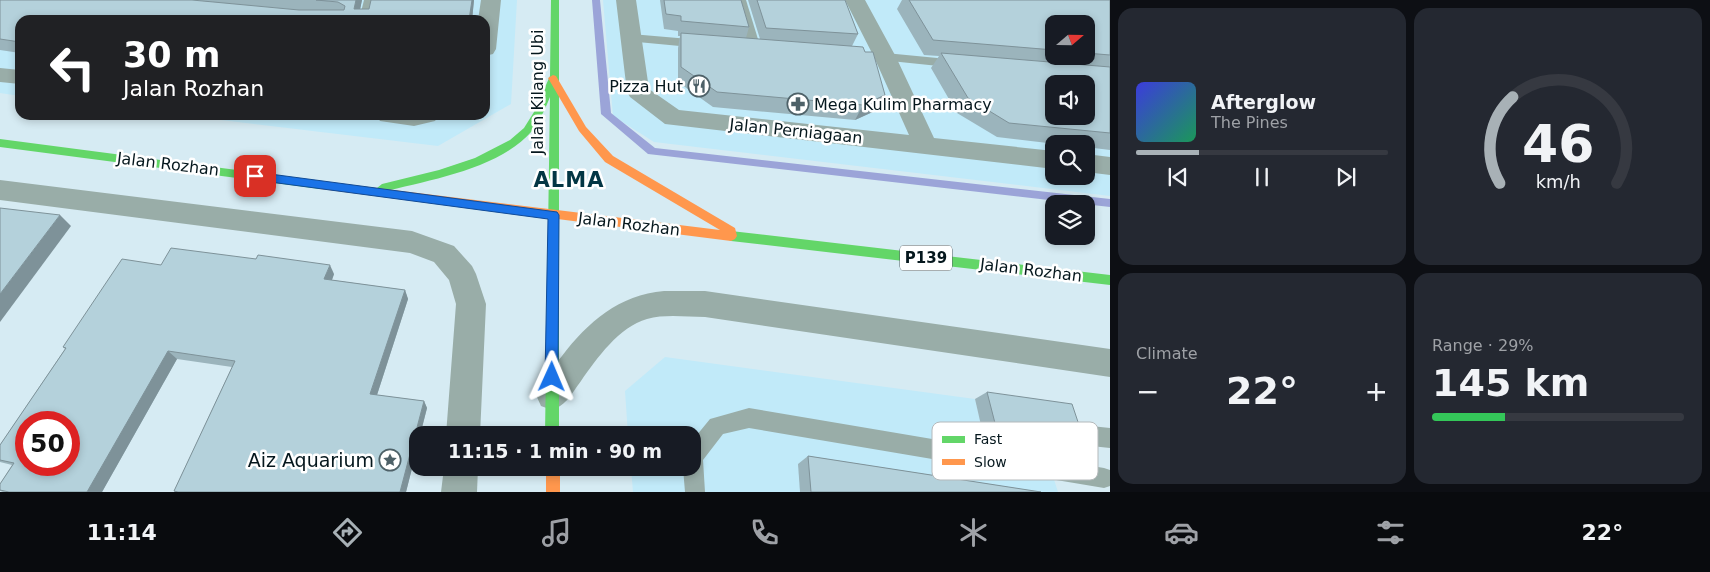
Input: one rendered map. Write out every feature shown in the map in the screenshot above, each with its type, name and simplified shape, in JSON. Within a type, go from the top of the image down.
[{"type":"main road","name":"Jalan Kilang Ubi","points":[[552,426],[555,0]]},
{"type":"main road","points":[[372,191],[466,164],[504,149],[528,129],[553,78]]},
{"type":"main road","points":[[553,78],[582,129],[609,159],[742,237]]},
{"type":"main road","name":"Jalan Rozhan","points":[[0,143],[553,215],[1110,280]]},
{"type":"main road","points":[[553,476],[554,492]]},
{"type":"street","points":[[489,15],[491,0]]},
{"type":"street","name":"Jalan Perniagaan","points":[[626,0],[638,92],[673,118],[1045,159]]},
{"type":"street","points":[[855,0],[876,56],[925,145]]},
{"type":"street","points":[[0,75],[15,76]]},
{"type":"street","points":[[1095,164],[1110,166]]},
{"type":"street","points":[[0,190],[412,242],[444,254],[462,274],[471,304],[464,426]]},
{"type":"street","points":[[552,395],[589,344],[614,323],[640,308],[664,304],[705,304],[1110,363]]},
{"type":"street","points":[[460,492],[461,476]]},
{"type":"lane","points":[[366,15],[370,0]]},
{"type":"lane","points":[[740,0],[755,49]]},
{"type":"lane","points":[[631,38],[717,46]]},
{"type":"lane","points":[[876,56],[973,65]]},
{"type":"lane","points":[[695,492],[693,457],[717,426],[749,418],[932,449]]},
{"type":"lane","points":[[1098,477],[1104,478]]},
{"type":"shaded area","points":[[0,0],[517,0],[511,104],[490,116],[490,15],[15,15],[15,95],[0,93]]},
{"type":"shaded area","points":[[603,0],[1063,0],[1110,5],[1110,196],[654,142],[613,116]]},
{"type":"shaded area","points":[[222,120],[483,120],[438,146]]},
{"type":"shaded area","points":[[665,357],[975,399],[981,422],[932,422],[932,480],[1054,480],[1058,492],[633,492],[632,476],[701,476],[701,426],[627,426],[625,391]]},
{"type":"building","points":[[0,0],[192,0],[299,10],[344,10],[345,6],[338,2],[316,0],[356,0],[354,9],[369,9],[371,0],[472,0],[470,15],[15,15],[15,41],[0,39]]},
{"type":"building","points":[[664,0],[741,0],[749,27],[681,21],[681,16],[666,14]]},
{"type":"building","points":[[757,0],[845,0],[858,34],[766,28]]},
{"type":"building","points":[[909,0],[1110,0],[1110,55],[1095,54],[1095,15],[1045,15],[1045,49],[933,40]]},
{"type":"building","points":[[681,33],[863,47],[865,52],[873,52],[885,95],[863,105],[717,92],[681,67]]},
{"type":"building","points":[[941,53],[1045,62],[1045,65],[1110,67],[1110,133],[1009,123],[968,98]]},
{"type":"building","points":[[0,208],[60,215],[0,294]]},
{"type":"building","points":[[171,248],[256,259],[258,255],[330,265],[324,279],[405,290],[370,394],[424,401],[417,426],[409,426],[409,458],[400,492],[174,491],[235,361],[168,351],[87,492],[9,492],[0,490],[0,484],[14,463],[0,460],[0,445],[15,423],[15,476],[80,476],[80,411],[23,411],[66,348],[63,347],[122,259],[161,265]]},
{"type":"building","points":[[987,392],[1072,404],[1078,422],[995,422]]},
{"type":"building","points":[[808,456],[932,475],[932,480],[963,480],[1041,492],[811,492]]},
{"type":"waterway","points":[[596,0],[606,114],[652,151],[1110,203]]},
{"type":"traffic: fast","points":[[552,426],[555,0]]},
{"type":"traffic: fast","points":[[382,188],[439,174],[479,161],[513,142],[532,124],[553,78]]},
{"type":"traffic: fast","points":[[0,143],[320,185]]},
{"type":"traffic: fast","points":[[731,236],[1110,280]]},
{"type":"traffic: slow","points":[[553,78],[582,129],[609,159],[731,231]]},
{"type":"traffic: slow","points":[[320,185],[731,236]]},
{"type":"traffic: slow","points":[[553,476],[553,492]]},
{"type":"place","name":"Pizza Hut","points":[[699,86]]},
{"type":"place","name":"Mega Kulim Pharmacy","points":[[798,104]]},
{"type":"place","name":"Aiz Aquarium","points":[[390,460]]},
{"type":"district","name":"ALMA","points":[[569,180]]},
{"type":"route","points":[[255,176],[553,215],[552,377]]}]
